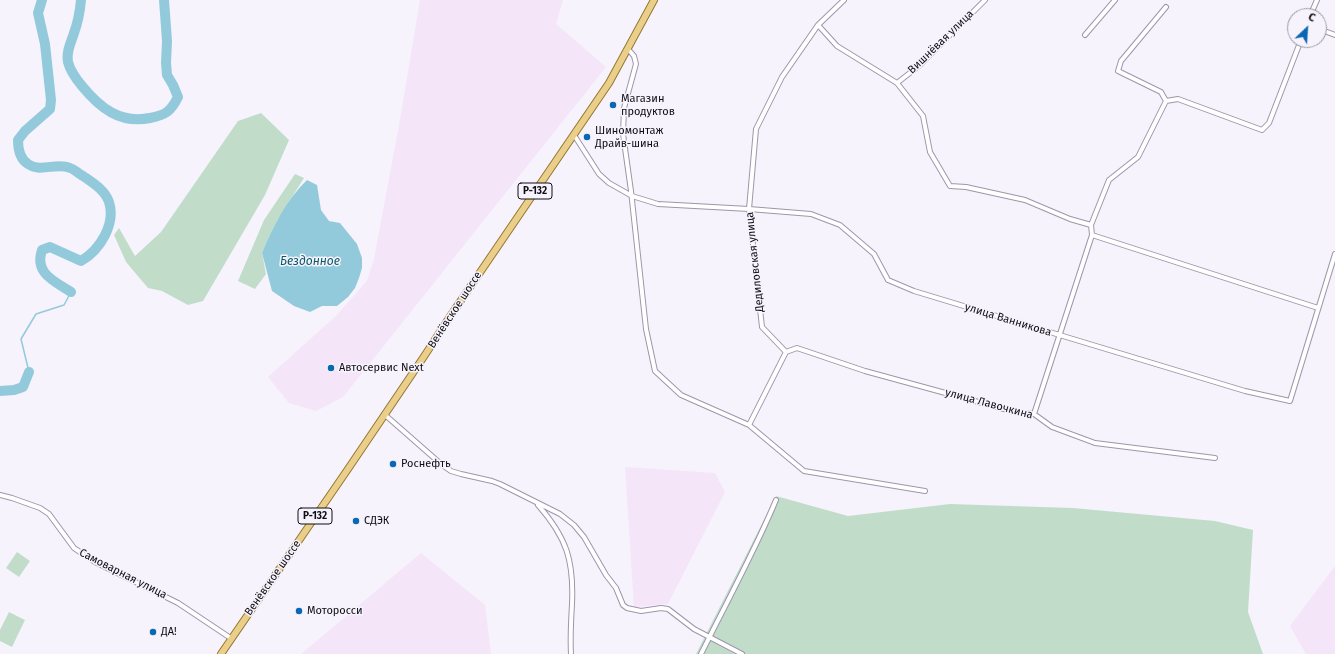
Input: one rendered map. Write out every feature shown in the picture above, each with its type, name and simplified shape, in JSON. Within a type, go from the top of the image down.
[{"type":"main road","name":"Венёвское шоссе","points":[[221,654],[610,83],[654,0]]},
{"type":"street","name":"Дедиловская улица","points":[[786,352],[762,328],[749,209],[756,129],[782,77],[818,25],[844,0]]},
{"type":"street","name":"Вишнёвая улица","points":[[897,83],[920,65],[985,0]]},
{"type":"street","points":[[1085,35],[1115,0]]},
{"type":"street","points":[[1166,7],[1121,61],[1118,71],[1161,92],[1166,102]]},
{"type":"street","points":[[818,25],[837,46],[897,83],[922,116],[930,152],[950,186],[966,187],[1025,200],[1070,219],[1091,225]]},
{"type":"street","points":[[1034,414],[1092,235],[1091,225],[1109,180],[1138,157],[1166,102],[1178,99],[1262,130],[1269,124],[1298,48]]},
{"type":"street","points":[[628,49],[634,56],[636,64],[624,108],[623,134],[632,196],[646,328],[655,370],[681,395],[750,425],[804,471],[925,491]]},
{"type":"street","name":"улица Ванникова","points":[[574,135],[599,174],[609,184],[632,196],[658,204],[811,214],[840,225],[874,254],[888,280],[914,291],[1245,391],[1290,401],[1318,308]]},
{"type":"street","points":[[1092,235],[1318,308],[1335,254]]},
{"type":"street","name":"улица Лавочкина","points":[[786,352],[797,348],[865,371],[1015,412],[1034,414],[1052,427],[1095,443],[1215,458]]},
{"type":"street","points":[[750,425],[786,352]]},
{"type":"street","points":[[384,414],[451,471],[500,484],[536,504],[560,514],[574,525],[584,537],[606,575],[616,588],[623,605],[627,608],[641,611],[662,608],[668,609],[694,629],[742,654]]},
{"type":"street","name":"Самоварная улица","points":[[0,495],[40,508],[49,514],[74,548],[95,562],[178,603],[232,639]]},
{"type":"street","points":[[701,654],[747,564],[776,500]]},
{"type":"street","points":[[536,504],[560,536],[567,548],[570,560],[572,603],[570,633],[571,654]]},
{"type":"shaded area","points":[[420,0],[563,0],[556,24],[606,67],[343,397],[316,411],[289,403],[268,377],[336,316],[367,281],[374,259],[401,114]]},
{"type":"shaded area","points":[[625,467],[715,473],[725,492],[668,604],[634,607]]},
{"type":"shaded area","points":[[421,553],[485,605],[491,654],[301,654]]},
{"type":"shaded area","points":[[1335,566],[1335,654],[1306,654],[1290,626]]},
{"type":"green space","points":[[261,113],[289,140],[265,195],[203,301],[188,305],[162,291],[148,288],[126,262],[114,235],[119,228],[135,256],[161,232],[238,121]]},
{"type":"green space","points":[[295,174],[304,178],[277,221],[262,253],[266,274],[255,289],[238,281],[264,220]]},
{"type":"green space","points":[[776,496],[848,516],[950,504],[1073,508],[1215,521],[1253,530],[1248,612],[1263,654],[696,654]]},
{"type":"green space","points":[[17,552],[30,561],[19,577],[6,568]]},
{"type":"green space","points":[[9,612],[25,620],[12,647],[0,641],[0,630]]},
{"type":"water","name":"Бездонное","points":[[307,180],[317,185],[321,210],[329,221],[340,223],[357,244],[362,258],[362,268],[359,278],[355,288],[348,297],[337,306],[322,306],[310,312],[294,306],[272,291],[262,253],[286,205]]},
{"type":"waterway","points":[[42,0],[38,13],[45,44],[51,100],[50,109],[25,131],[18,140],[20,154],[23,160],[33,167],[43,168],[65,166],[73,169],[102,190],[109,202],[111,210],[105,236],[94,250],[81,261],[50,247],[42,250],[40,258],[41,265],[47,276],[71,292]]},
{"type":"waterway","points":[[81,0],[78,21],[68,51],[68,62],[70,68],[82,86],[96,101],[112,112],[129,119],[150,118],[164,114],[173,106],[178,97],[167,75],[167,41],[164,0]]},
{"type":"waterway","points":[[29,372],[21,339],[36,314],[64,305],[71,292]]},
{"type":"waterway","points":[[0,391],[14,390],[23,387],[29,372]]},
{"type":"place","name":"Магазин продуктов","points":[[613,105]]},
{"type":"place","name":"Шиномонтаж Драйв-шина","points":[[587,137]]},
{"type":"place","name":"Автосервис Next","points":[[331,368]]},
{"type":"place","name":"Роснефть","points":[[393,464]]},
{"type":"place","name":"СДЭК","points":[[356,521]]},
{"type":"place","name":"Моторосси","points":[[299,611]]},
{"type":"place","name":"ДА!","points":[[153,632]]}]
